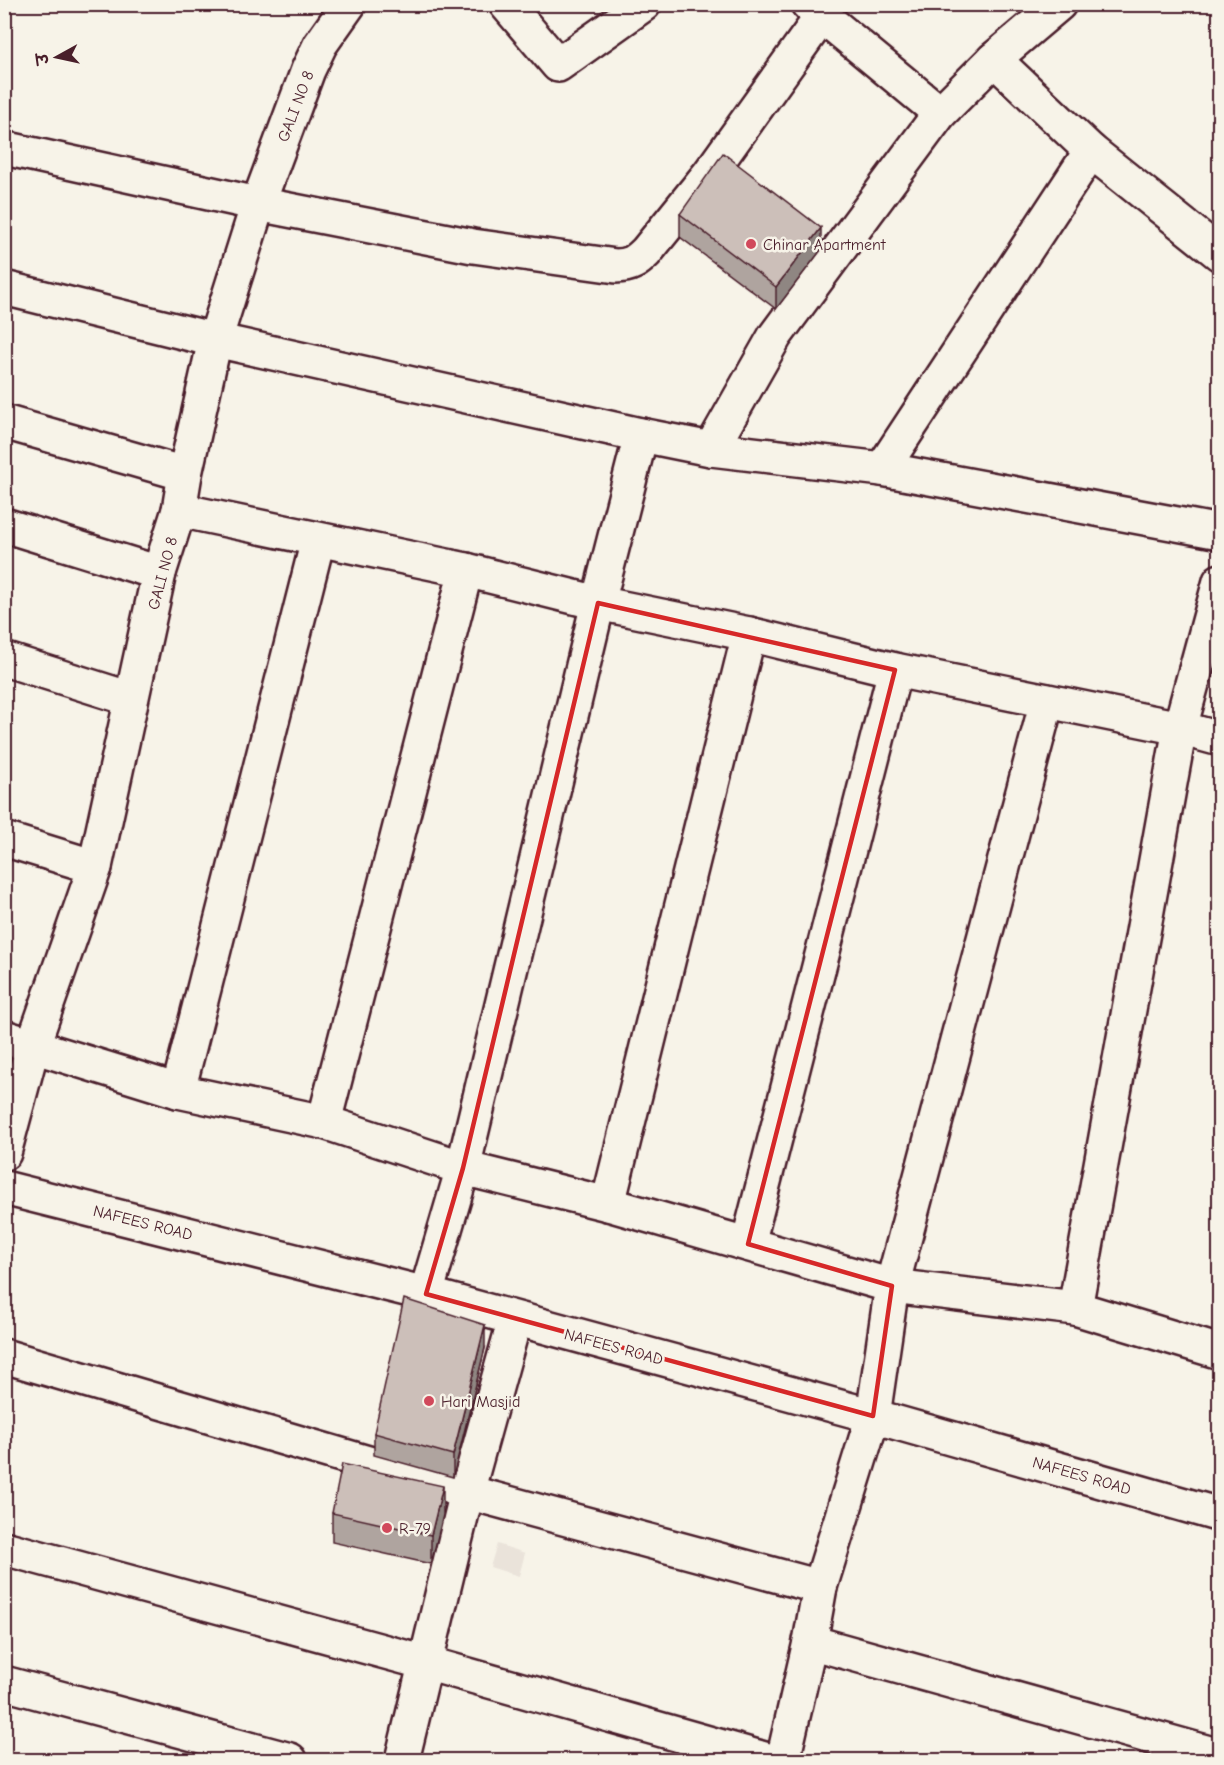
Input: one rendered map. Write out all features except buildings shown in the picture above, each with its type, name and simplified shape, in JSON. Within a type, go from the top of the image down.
[{"type":"street","name":"GALI NO 8","points":[[4,1153],[19,1041],[95,867],[159,573],[179,510],[215,340],[258,204],[308,70],[320,45],[350,4]]},
{"type":"street","points":[[506,4],[558,65],[644,4]]},
{"type":"street","points":[[711,449],[776,336],[940,113],[994,59],[1059,4]]},
{"type":"street","points":[[4,148],[258,204],[473,246],[627,266],[637,261],[646,252],[709,174],[815,10],[940,113]]},
{"type":"street","points":[[994,59],[1091,151],[1220,254]]},
{"type":"street","points":[[882,469],[1091,151]]},
{"type":"street","points":[[4,288],[215,340],[641,435],[711,449],[882,469],[1220,532]]},
{"type":"street","points":[[4,422],[185,474]]},
{"type":"street","points":[[426,1294],[463,1168],[598,603],[641,435]]},
{"type":"street","points":[[179,510],[466,570],[598,603],[749,634],[895,670],[1180,728],[1220,739]]},
{"type":"street","points":[[4,525],[159,573]]},
{"type":"street","points":[[178,1091],[318,540]]},
{"type":"street","points":[[324,1122],[466,570]]},
{"type":"street","points":[[1075,1308],[1180,728],[1220,581]]},
{"type":"street","points":[[608,1204],[749,634]]},
{"type":"street","points":[[4,659],[131,699]]},
{"type":"street","points":[[748,1244],[895,670]]},
{"type":"street","points":[[783,1761],[820,1587],[873,1416],[892,1286],[1047,701]]},
{"type":"street","points":[[4,839],[95,867]]},
{"type":"street","points":[[19,1041],[178,1091],[324,1122],[463,1168],[608,1204],[892,1286],[1075,1308],[1220,1352]]},
{"type":"street","name":"NAFEES ROAD","points":[[4,1188],[426,1294],[873,1416],[1220,1515]]},
{"type":"street","points":[[402,1761],[467,1492],[515,1319]]},
{"type":"street","points":[[4,1356],[467,1492],[820,1587]]},
{"type":"street","points":[[4,1548],[426,1663],[768,1761]]},
{"type":"street","points":[[810,1642],[1220,1756]]},
{"type":"street","points":[[4,1683],[290,1761]]},
{"type":"highlighted area","points":[[598,603],[895,670],[748,1244],[892,1286],[873,1416],[426,1294],[463,1168]]},
{"type":"shaded area","points":[[497,1544],[525,1553],[519,1576],[490,1567]]},
{"type":"place","name":"Chinar Apartment","points":[[751,244]]},
{"type":"place","name":"Hari Masjid","points":[[429,1401]]},
{"type":"place","name":"R-79","points":[[387,1528]]}]
